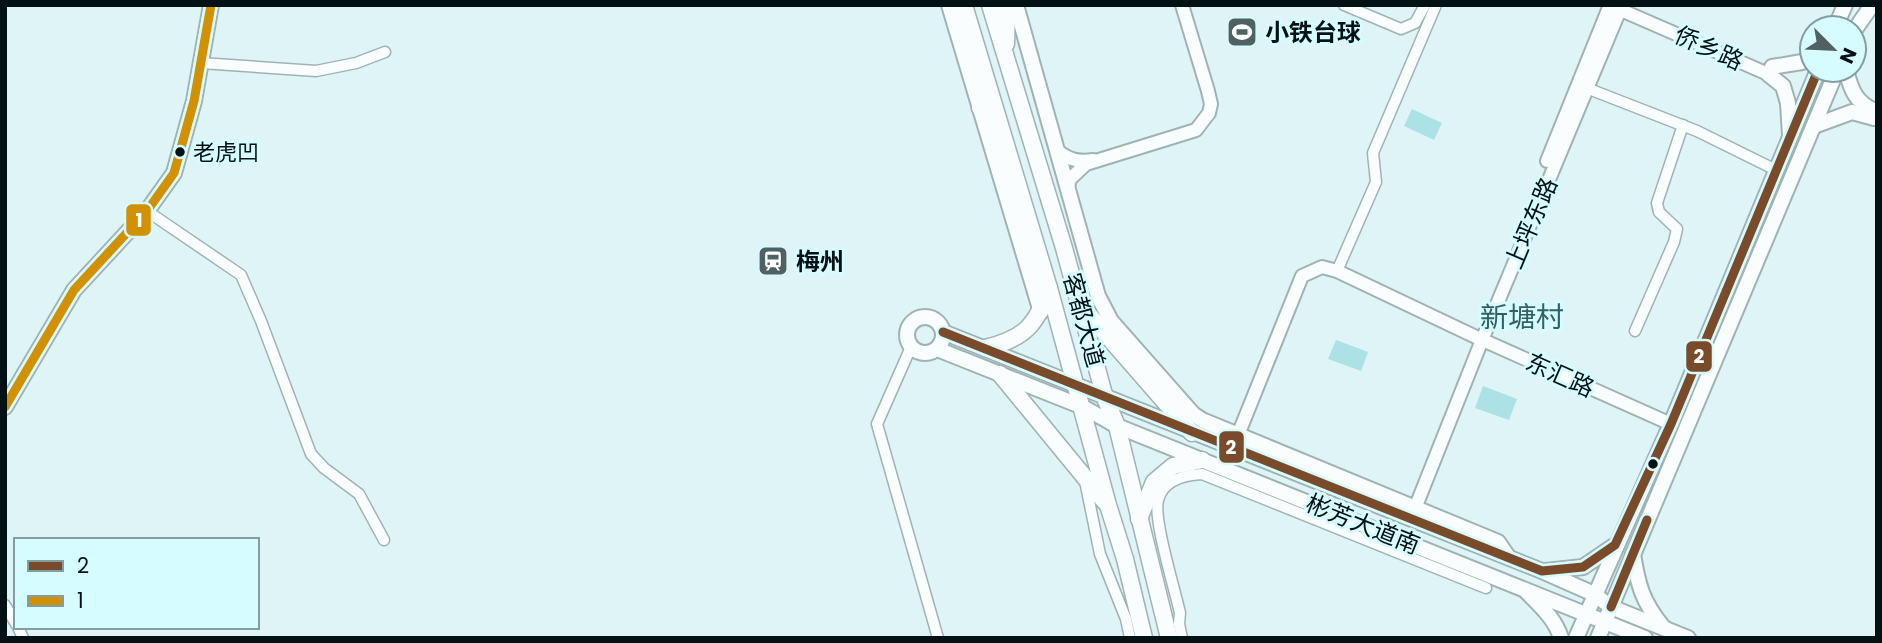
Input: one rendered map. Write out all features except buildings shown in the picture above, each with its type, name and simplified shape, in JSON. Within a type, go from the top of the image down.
[{"type":"highway","name":"客都大道","points":[[964,5],[1083,407],[1144,638]]},
{"type":"highway","name":"客都大道","points":[[990,5],[1064,248],[1105,398],[1117,426],[1169,638]]},
{"type":"highway","points":[[1006,61],[1007,5]]},
{"type":"highway","points":[[980,107],[1008,153]]},
{"type":"highway","points":[[1038,256],[1064,248]]},
{"type":"highway","points":[[985,348],[1015,338],[1033,324],[1041,312],[1049,288]]},
{"type":"highway","points":[[1080,305],[1192,433]]},
{"type":"highway","points":[[1000,374],[1108,505]]},
{"type":"highway","points":[[1139,519],[1154,482],[1173,466],[1202,460]]},
{"type":"highway","points":[[1125,559],[1148,554]]},
{"type":"main road","points":[[5,407],[74,290],[147,211],[174,173],[194,101],[211,5]]},
{"type":"main road","points":[[949,5],[1041,312]]},
{"type":"main road","points":[[1016,5],[1098,296],[1111,321],[1202,421],[1410,512]]},
{"type":"main road","points":[[1790,136],[1788,103],[1783,86],[1770,71],[1798,63]]},
{"type":"main road","points":[[1576,638],[1615,544],[1671,424],[1812,84]]},
{"type":"main road","points":[[1598,638],[1831,84]]},
{"type":"main road","points":[[1850,84],[1862,105],[1876,116]]},
{"type":"main road","points":[[1814,126],[1853,112],[1876,116]]},
{"type":"main road","points":[[926,317],[935,320],[943,332],[937,349],[924,353],[911,347],[907,334],[910,325],[917,319],[926,317]]},
{"type":"main road","name":"彬芳大道南","points":[[943,332],[1192,433],[1410,512],[1594,594],[1608,614],[1645,638]]},
{"type":"main road","name":"彬芳大道南","points":[[937,349],[1083,407],[1117,426],[1586,613],[1608,614],[1664,628],[1688,638]]},
{"type":"main road","points":[[1542,571],[1583,567],[1604,555],[1615,544]]},
{"type":"main road","points":[[1633,553],[1638,586],[1649,609],[1664,628]]},
{"type":"main road","points":[[1523,588],[1549,614],[1557,625],[1561,638]]},
{"type":"street","points":[[1069,187],[1070,179],[1086,164],[1195,130],[1209,113],[1211,104],[1208,91],[1182,5]]},
{"type":"street","points":[[1344,5],[1401,29],[1415,23],[1425,5]]},
{"type":"street","points":[[1238,435],[1302,276],[1322,267],[1337,271],[1376,183],[1373,153],[1436,5]]},
{"type":"street","name":"侨乡路","points":[[1618,6],[1770,71]]},
{"type":"street","name":"上坪东路","points":[[1410,512],[1618,6]]},
{"type":"street","points":[[201,63],[316,71],[356,64],[385,52]]},
{"type":"street","points":[[1589,89],[1684,125],[1776,170]]},
{"type":"street","points":[[1635,331],[1674,242],[1677,229],[1659,212],[1657,203],[1684,125]]},
{"type":"street","points":[[1058,151],[1066,158],[1077,161],[1103,158]]},
{"type":"street","points":[[147,211],[241,275],[261,320],[311,454],[324,468],[359,494],[384,540]]},
{"type":"street","name":"东汇路","points":[[1337,271],[1479,339],[1671,424]]},
{"type":"street","points":[[911,347],[877,424],[938,638]]},
{"type":"street","points":[[1182,638],[1180,613],[1157,516],[1158,499],[1166,486],[1184,475],[1202,474],[1486,589]]},
{"type":"street","points":[[1084,477],[1100,554],[1126,619],[1130,638]]},
{"type":"street","points":[[5,605],[14,621]]},
{"type":"shaded area","points":[[1412,109],[1442,123],[1434,140],[1404,126]]},
{"type":"shaded area","points":[[1336,340],[1368,352],[1361,371],[1328,359]]},
{"type":"shaded area","points":[[1483,386],[1517,399],[1509,420],[1475,408]]},
{"type":"transit line","name":"1","points":[[5,407],[74,290],[147,211],[174,173],[194,101],[211,5]]},
{"type":"transit line","name":"2","points":[[943,332],[1542,571],[1583,567],[1615,545],[1671,424],[1812,84]]},
{"type":"transit line","name":"2","points":[[1611,607],[1647,520]]},
{"type":"place","name":"小铁台球","points":[[1242,32]]},
{"type":"place","name":"老虎凹","points":[[180,152]]},
{"type":"place","name":"梅州","points":[[773,261]]},
{"type":"district","name":"新塘村","points":[[1522,317]]}]
